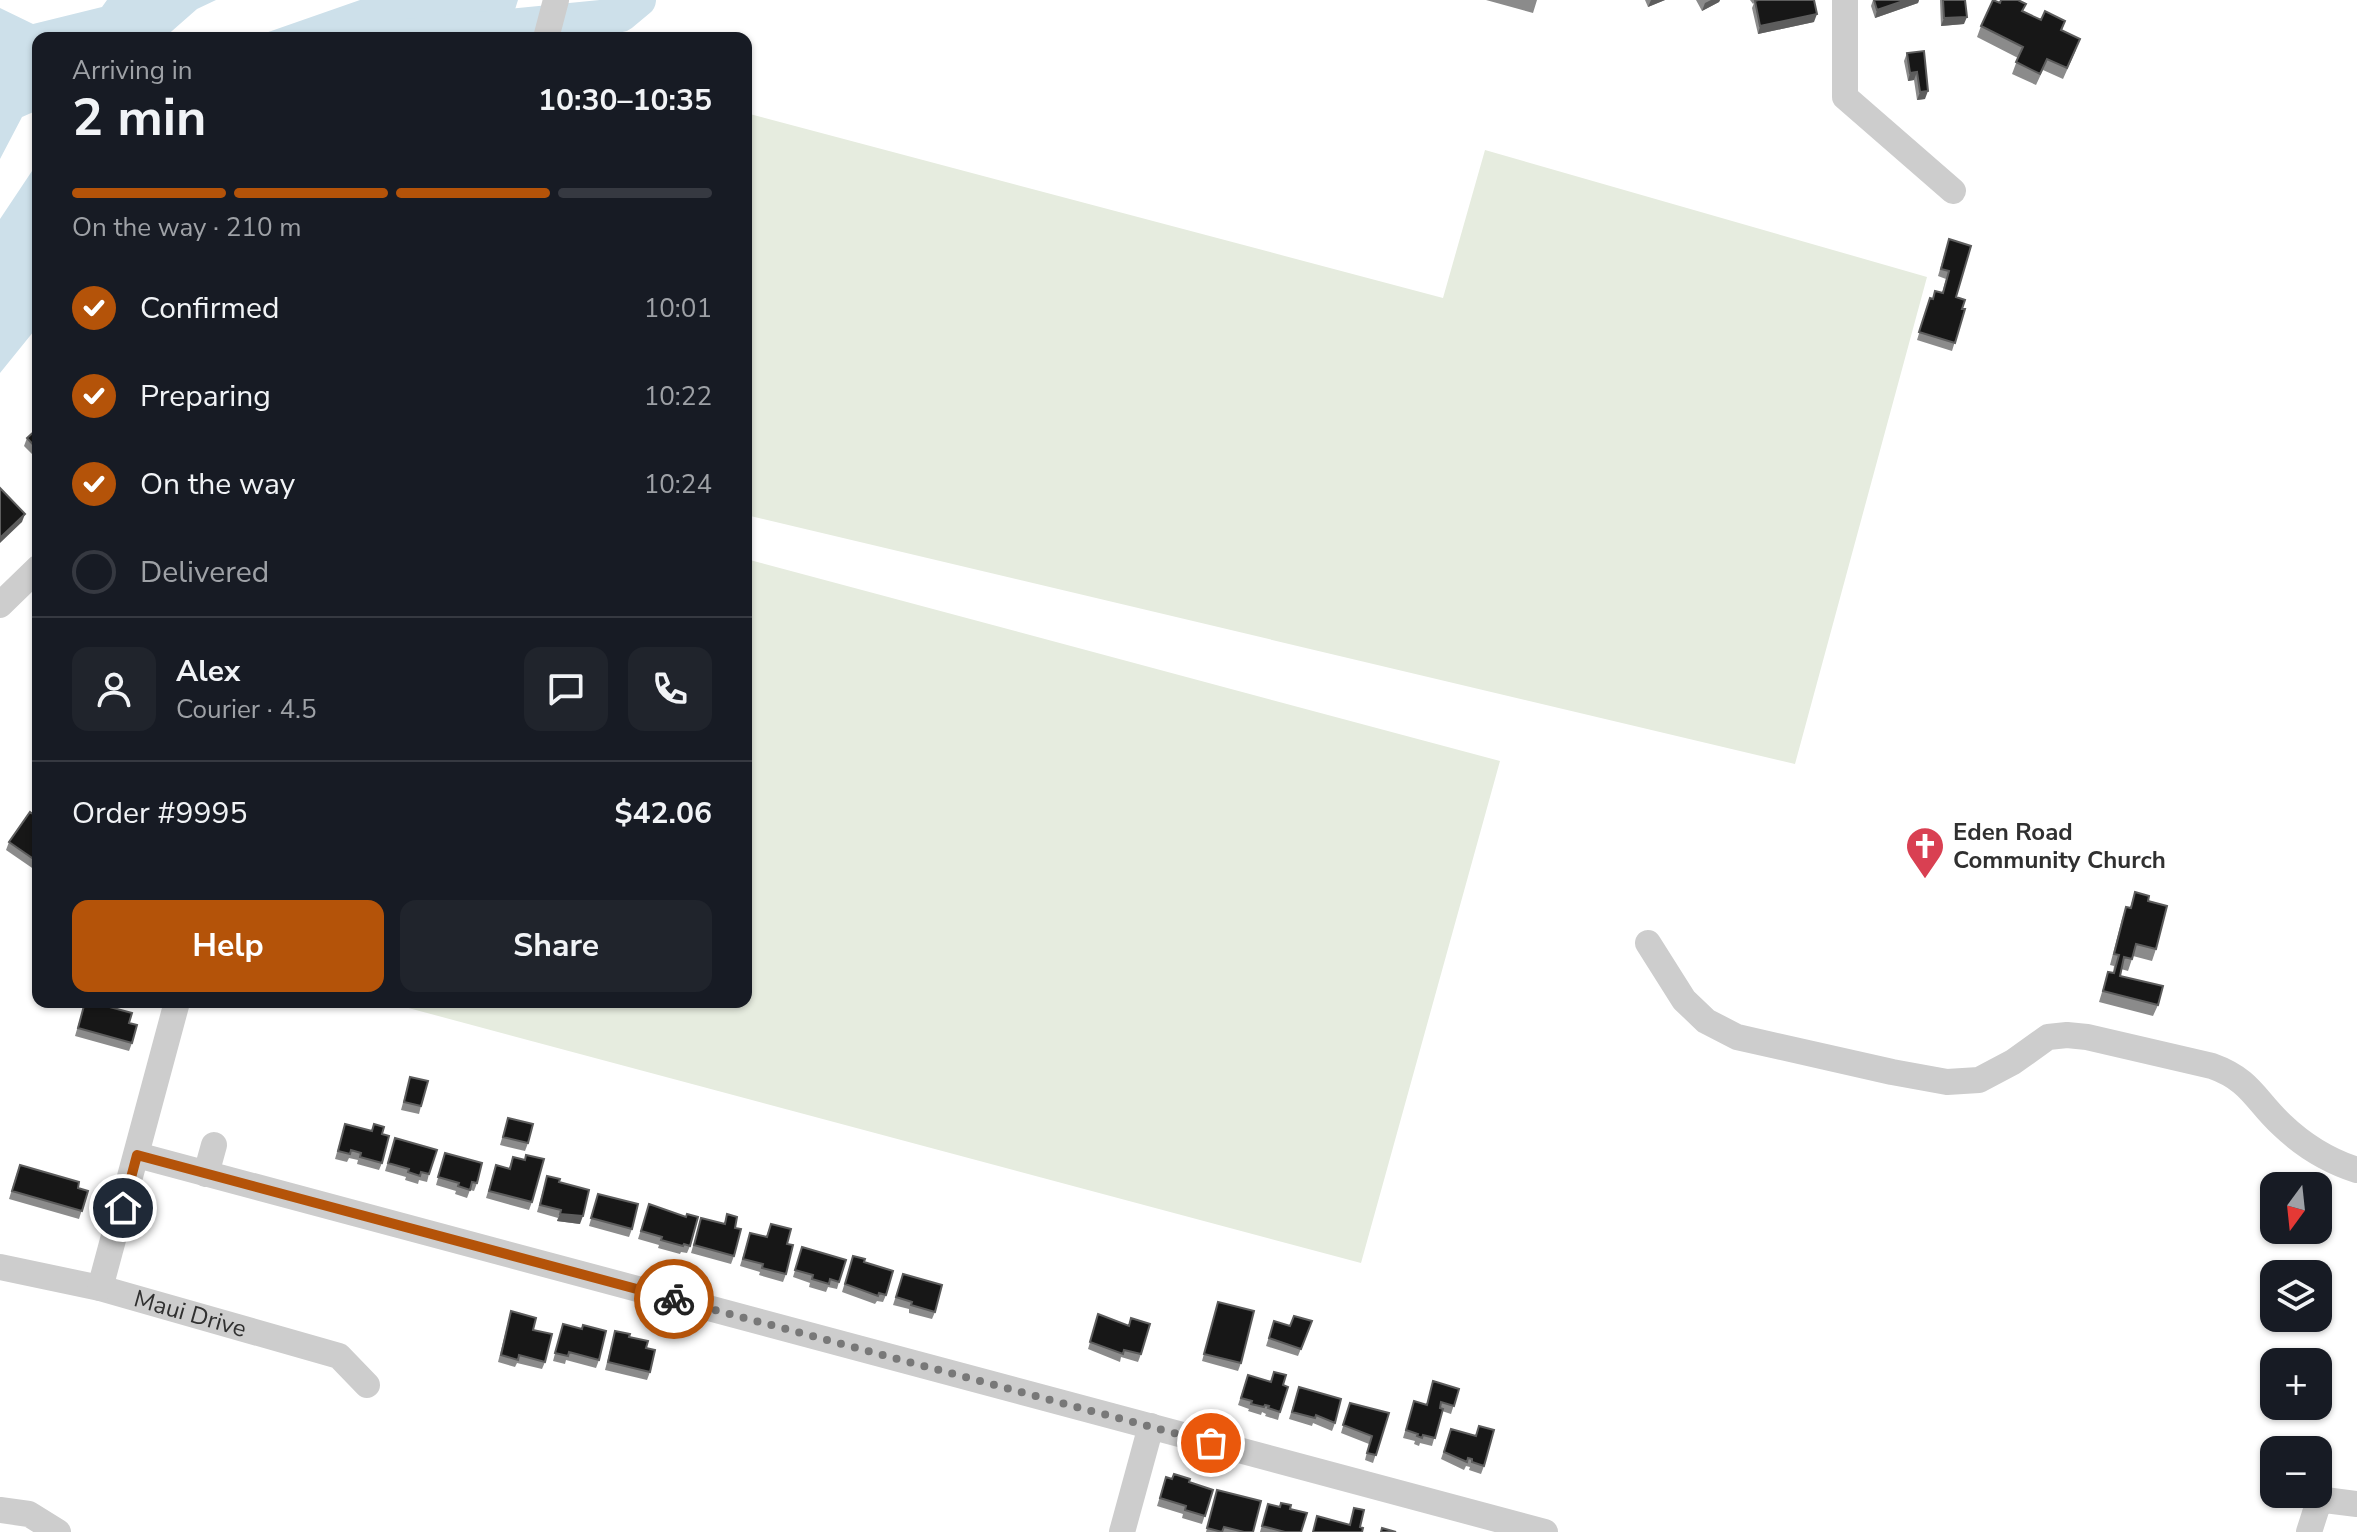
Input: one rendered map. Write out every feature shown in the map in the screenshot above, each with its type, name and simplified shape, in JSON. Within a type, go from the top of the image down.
[{"type":"street","points":[[548,32],[556,0]]},
{"type":"street","points":[[1845,0],[1845,97],[1953,191]]},
{"type":"street","points":[[0,605],[32,574]]},
{"type":"street","points":[[1648,943],[1684,1000],[1706,1021],[1737,1037],[1947,1082],[1979,1080],[2013,1062],[2048,1037],[2067,1035],[2100,1040],[2231,1073],[2246,1084],[2282,1125],[2321,1155],[2357,1170]]},
{"type":"street","points":[[100,1288],[175,1008]]},
{"type":"street","points":[[206,1174],[214,1145]]},
{"type":"street","points":[[137,1155],[1545,1532]]},
{"type":"street","name":"Maui Drive","points":[[0,1267],[100,1288],[339,1356],[367,1385]]},
{"type":"street","points":[[1122,1532],[1151,1426]]},
{"type":"street","points":[[2309,1532],[2317,1507],[2325,1500],[2357,1504]]},
{"type":"street","points":[[0,1510],[29,1514],[58,1532]]},
{"type":"shaded area","points":[[752,115],[1443,298],[1485,150],[1927,277],[1795,764],[752,516]]},
{"type":"shaded area","points":[[752,561],[1500,761],[1361,1263],[408,1008],[752,1008]]},
{"type":"water","points":[[107,0],[216,0],[197,9],[171,32],[32,32],[32,113],[22,117],[0,159],[0,8],[33,24],[102,7]]},
{"type":"water","points":[[360,0],[518,0],[508,32],[268,32]]},
{"type":"water","points":[[32,171],[32,333],[0,373],[0,219]]},
{"type":"building","points":[[1814,0],[1817,14],[1760,26],[1755,1]]},
{"type":"building","points":[[1874,0],[1906,0],[1877,10]]},
{"type":"building","points":[[1943,0],[1965,0],[1967,17],[1944,18]]},
{"type":"building","points":[[1993,0],[2000,3],[2001,0],[2018,0],[2026,4],[2022,11],[2041,20],[2045,11],[2065,21],[2061,30],[2080,39],[2067,68],[2047,59],[2040,74],[2016,62],[2023,47],[1981,26]]},
{"type":"building","points":[[1924,51],[1928,91],[1920,92],[1917,72],[1910,73],[1907,53]]},
{"type":"building","points":[[1949,239],[1971,246],[1956,297],[1965,300],[1962,309],[1965,309],[1955,343],[1919,332],[1930,298],[1933,299],[1935,291],[1943,293],[1949,271],[1941,269]]},
{"type":"building","points":[[0,488],[25,514],[0,538]]},
{"type":"building","points":[[30,812],[32,814],[32,858],[9,842]]},
{"type":"building","points":[[2135,892],[2149,896],[2148,901],[2167,906],[2156,949],[2136,944],[2132,959],[2124,957],[2120,976],[2163,986],[2158,1005],[2103,991],[2108,972],[2114,973],[2119,955],[2114,954],[2126,907],[2131,908]]},
{"type":"building","points":[[83,1008],[113,1008],[132,1013],[129,1023],[137,1025],[132,1043],[78,1028]]},
{"type":"building","points":[[410,1077],[428,1081],[421,1106],[404,1102]]},
{"type":"building","points":[[508,1118],[533,1124],[528,1143],[503,1137]]},
{"type":"building","points":[[345,1124],[372,1131],[374,1124],[384,1127],[382,1134],[389,1136],[382,1163],[360,1157],[361,1153],[351,1150],[350,1154],[338,1151]]},
{"type":"building","points":[[395,1138],[437,1150],[429,1174],[421,1172],[420,1176],[388,1163]]},
{"type":"building","points":[[445,1153],[482,1163],[477,1183],[472,1182],[470,1190],[438,1177]]},
{"type":"building","points":[[526,1155],[544,1159],[532,1202],[489,1191],[496,1165],[510,1169],[513,1157],[525,1160]]},
{"type":"building","points":[[20,1165],[79,1182],[78,1188],[88,1191],[82,1211],[12,1191]]},
{"type":"building","points":[[547,1176],[589,1190],[583,1216],[560,1214],[561,1210],[540,1205]]},
{"type":"building","points":[[598,1194],[638,1204],[632,1229],[591,1218]]},
{"type":"building","points":[[649,1204],[686,1217],[687,1214],[698,1217],[690,1246],[661,1240],[662,1237],[641,1231]]},
{"type":"building","points":[[727,1214],[737,1217],[735,1228],[741,1229],[734,1256],[694,1245],[701,1218],[725,1224]]},
{"type":"building","points":[[771,1224],[791,1229],[787,1244],[793,1245],[786,1274],[743,1259],[750,1233],[767,1237]]},
{"type":"building","points":[[802,1247],[846,1260],[839,1282],[830,1279],[829,1284],[795,1270]]},
{"type":"building","points":[[853,1256],[893,1271],[886,1295],[879,1293],[878,1296],[845,1284]]},
{"type":"building","points":[[903,1274],[942,1285],[935,1312],[896,1297]]},
{"type":"building","points":[[1218,1302],[1254,1311],[1241,1363],[1204,1354]]},
{"type":"building","points":[[511,1311],[536,1318],[533,1330],[552,1334],[545,1362],[519,1355],[518,1360],[501,1355]]},
{"type":"building","points":[[1098,1314],[1129,1326],[1131,1318],[1150,1324],[1141,1354],[1124,1350],[1123,1354],[1090,1342]]},
{"type":"building","points":[[1294,1316],[1312,1321],[1301,1349],[1269,1338],[1274,1321],[1290,1326]]},
{"type":"building","points":[[563,1324],[606,1331],[599,1360],[569,1352],[568,1356],[555,1353]]},
{"type":"building","points":[[615,1331],[648,1341],[646,1348],[655,1350],[650,1372],[608,1362]]},
{"type":"building","points":[[1274,1372],[1286,1375],[1283,1385],[1288,1387],[1280,1412],[1241,1398],[1248,1375],[1271,1382]]},
{"type":"building","points":[[1433,1381],[1459,1389],[1454,1406],[1441,1402],[1440,1408],[1443,1409],[1435,1438],[1423,1435],[1422,1438],[1406,1430],[1414,1401],[1427,1405]]},
{"type":"building","points":[[1299,1387],[1341,1399],[1335,1423],[1316,1415],[1315,1418],[1292,1412]]},
{"type":"building","points":[[1350,1403],[1389,1413],[1376,1455],[1367,1453],[1372,1436],[1343,1425]]},
{"type":"building","points":[[1479,1426],[1494,1430],[1484,1466],[1472,1462],[1472,1459],[1468,1458],[1467,1462],[1444,1452],[1451,1429],[1476,1436]]},
{"type":"building","points":[[1174,1474],[1213,1490],[1205,1516],[1160,1498],[1166,1477],[1172,1479]]},
{"type":"building","points":[[1217,1490],[1261,1501],[1253,1532],[1224,1527],[1222,1532],[1207,1528]]},
{"type":"building","points":[[1281,1503],[1307,1513],[1301,1532],[1285,1532],[1262,1526],[1268,1504],[1280,1507]]},
{"type":"building","points":[[1354,1508],[1364,1510],[1360,1527],[1363,1528],[1362,1532],[1313,1532],[1317,1516],[1350,1525]]},
{"type":"waterway","points":[[447,32],[621,15],[639,0]]},
{"type":"way so far","points":[[674,1299],[1211,1443]]},
{"type":"place","name":"Eden Road Community Church","points":[[1925,880]]},
{"type":"route","points":[[123,1208],[137,1155],[674,1299]]}]
